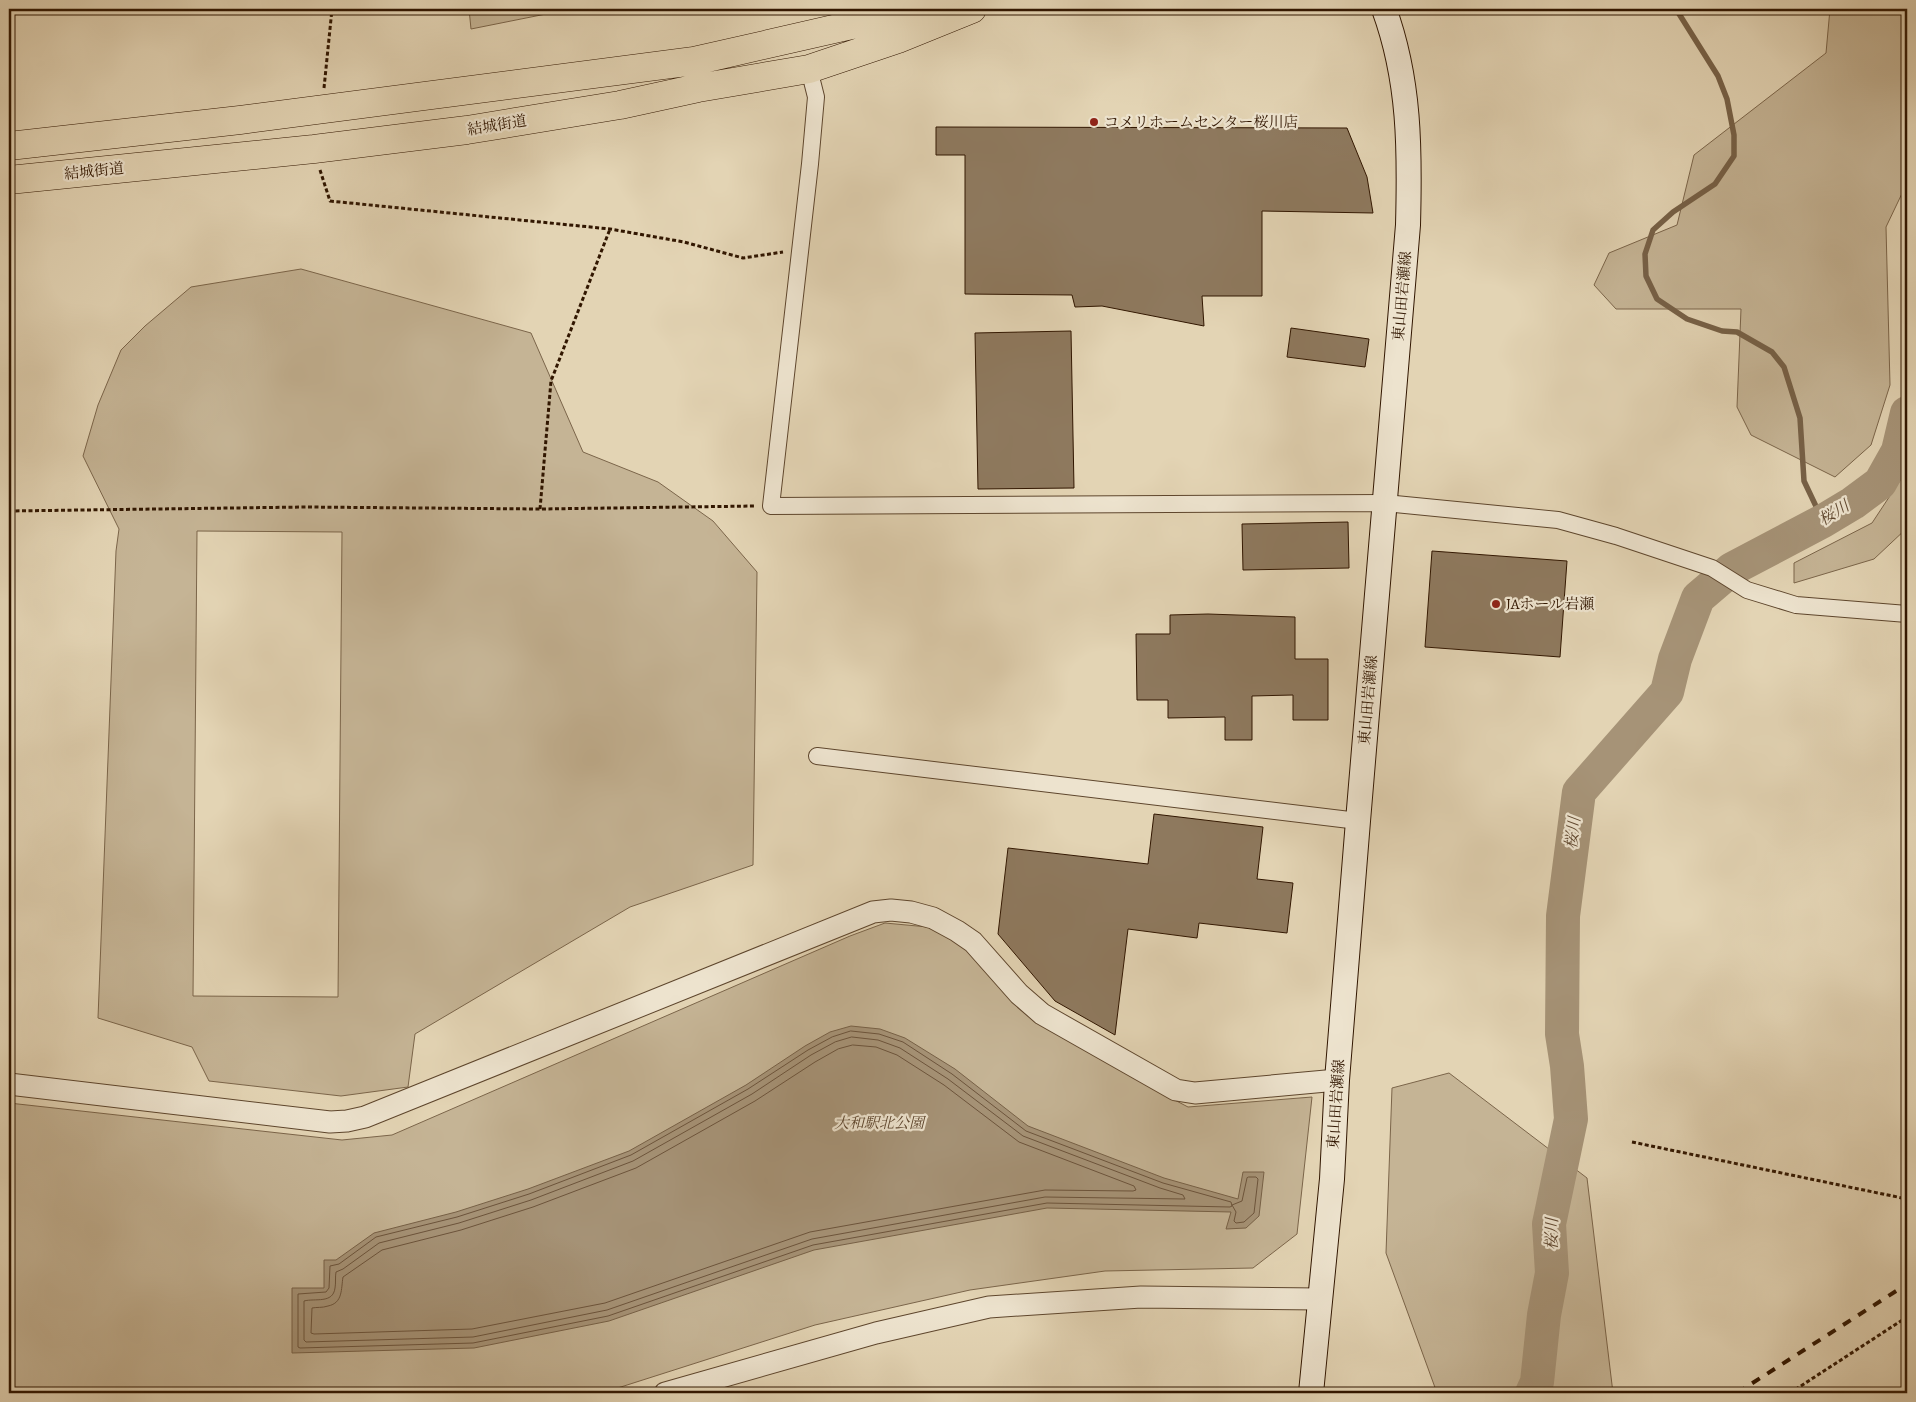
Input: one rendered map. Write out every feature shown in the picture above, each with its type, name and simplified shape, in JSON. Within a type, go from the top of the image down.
[{"type":"highway","points":[[9,146],[240,120],[694,60],[869,21],[911,9]]},
{"type":"highway","name":"結城街道","points":[[9,180],[314,149],[467,130],[620,106],[698,88],[809,69],[898,38],[972,9]]},
{"type":"main road","name":"東山田岩瀬線","points":[[1311,1393],[1332,1179],[1337,1080],[1408,225],[1410,166],[1407,110],[1401,66],[1384,9]]},
{"type":"street","points":[[809,69],[816,97],[770,506],[1385,502],[1558,520],[1616,536],[1712,568],[1747,590],[1796,605],[1907,614]]},
{"type":"street","points":[[817,756],[1358,821]]},
{"type":"street","points":[[9,1084],[330,1122],[346,1121],[365,1117],[873,912],[891,910],[911,912],[933,918],[957,931],[973,942],[1019,994],[1042,1014],[1176,1090],[1195,1093],[1337,1080]]},
{"type":"street","points":[[666,1393],[876,1333],[990,1307],[1141,1297],[1320,1299]]},
{"type":"path","points":[[323,94],[332,9]]},
{"type":"path","points":[[314,149],[330,201],[610,229],[684,242],[743,258],[800,248]]},
{"type":"path","points":[[540,509],[550,381],[610,229]]},
{"type":"path","points":[[9,511],[306,507],[540,509],[770,506]]},
{"type":"path","points":[[1632,1142],[1907,1199]]},
{"type":"path","points":[[1790,1393],[1907,1317]]},
{"type":"green space","points":[[469,9],[571,9],[471,29]]},
{"type":"green space","points":[[1830,9],[1907,9],[1907,183],[1886,227],[1890,385],[1871,445],[1835,477],[1751,435],[1737,407],[1741,309],[1616,309],[1594,285],[1609,253],[1677,225],[1694,155],[1826,53]]},
{"type":"green space","points":[[301,269],[531,333],[583,452],[658,482],[713,521],[757,572],[753,865],[630,907],[415,1034],[408,1087],[341,1096],[209,1081],[192,1047],[98,1018],[116,551],[119,529],[83,456],[98,405],[121,350],[145,326],[191,287]],"holes":[[[197,531],[342,532],[338,997],[193,996]]]},
{"type":"green space","points":[[1907,470],[1907,528],[1874,559],[1794,583],[1794,563],[1872,523]]},
{"type":"green space","name":"大和駅北公園","points":[[885,923],[928,927],[964,945],[1146,1085],[1188,1107],[1312,1097],[1297,1234],[1253,1268],[1105,1271],[970,1290],[815,1325],[602,1393],[9,1393],[9,1103],[342,1140],[392,1135],[850,936]]},
{"type":"green space","points":[[1449,1073],[1587,1178],[1613,1393],[1437,1393],[1386,1253],[1392,1088]]},
{"type":"water","points":[[851,1026],[880,1029],[905,1038],[955,1069],[1028,1126],[1164,1178],[1238,1199],[1243,1172],[1264,1172],[1259,1216],[1246,1228],[1226,1229],[1231,1212],[1047,1208],[814,1250],[609,1321],[474,1348],[292,1353],[292,1288],[324,1288],[324,1260],[336,1260],[374,1233],[456,1212],[528,1189],[629,1151],[746,1085],[805,1046],[830,1032]]},
{"type":"water","points":[[1530,1380],[1543,1384],[1539,1393],[1524,1393]]},
{"type":"building","points":[[936,127],[1347,128],[1367,177],[1373,213],[1262,211],[1262,296],[1202,296],[1204,326],[1102,306],[1075,307],[1072,295],[965,294],[965,155],[936,155]]},
{"type":"building","points":[[1291,328],[1369,339],[1365,367],[1287,357]]},
{"type":"building","points":[[1071,331],[1074,488],[978,489],[975,333]]},
{"type":"building","points":[[1348,522],[1349,568],[1243,570],[1242,524]]},
{"type":"building","name":"JAホール岩瀬","points":[[1432,551],[1567,561],[1560,657],[1425,647]]},
{"type":"building","points":[[1208,614],[1295,617],[1295,659],[1328,659],[1328,720],[1293,720],[1293,695],[1252,696],[1252,740],[1225,740],[1225,717],[1168,718],[1168,700],[1137,700],[1136,634],[1170,634],[1170,615]]},
{"type":"building","points":[[1154,814],[1263,827],[1257,879],[1293,883],[1287,933],[1199,923],[1197,938],[1128,929],[1115,1035],[1055,1001],[998,934],[1008,848],[1148,864]]},
{"type":"waterway","points":[[1676,9],[1718,76],[1727,99],[1734,135],[1734,156],[1715,184],[1673,212],[1653,230],[1645,254],[1646,276],[1657,299],[1687,319],[1722,331],[1737,332],[1772,352],[1784,367],[1800,418],[1804,481],[1823,521]]},
{"type":"waterway","name":"桜川","points":[[1532,1393],[1537,1382],[1544,1315],[1552,1273],[1549,1224],[1571,1119],[1567,1066],[1562,1034],[1563,916],[1579,792],[1667,692],[1675,659],[1698,598],[1732,569],[1823,521],[1853,503],[1880,483],[1898,451],[1907,413]]},
{"type":"railway","points":[[1737,1393],[1907,1284]]},
{"type":"place","name":"コメリホームセンター桜川店","points":[[1094,122]]},
{"type":"place","name":"JAホール岩瀬","points":[[1496,604]]}]
